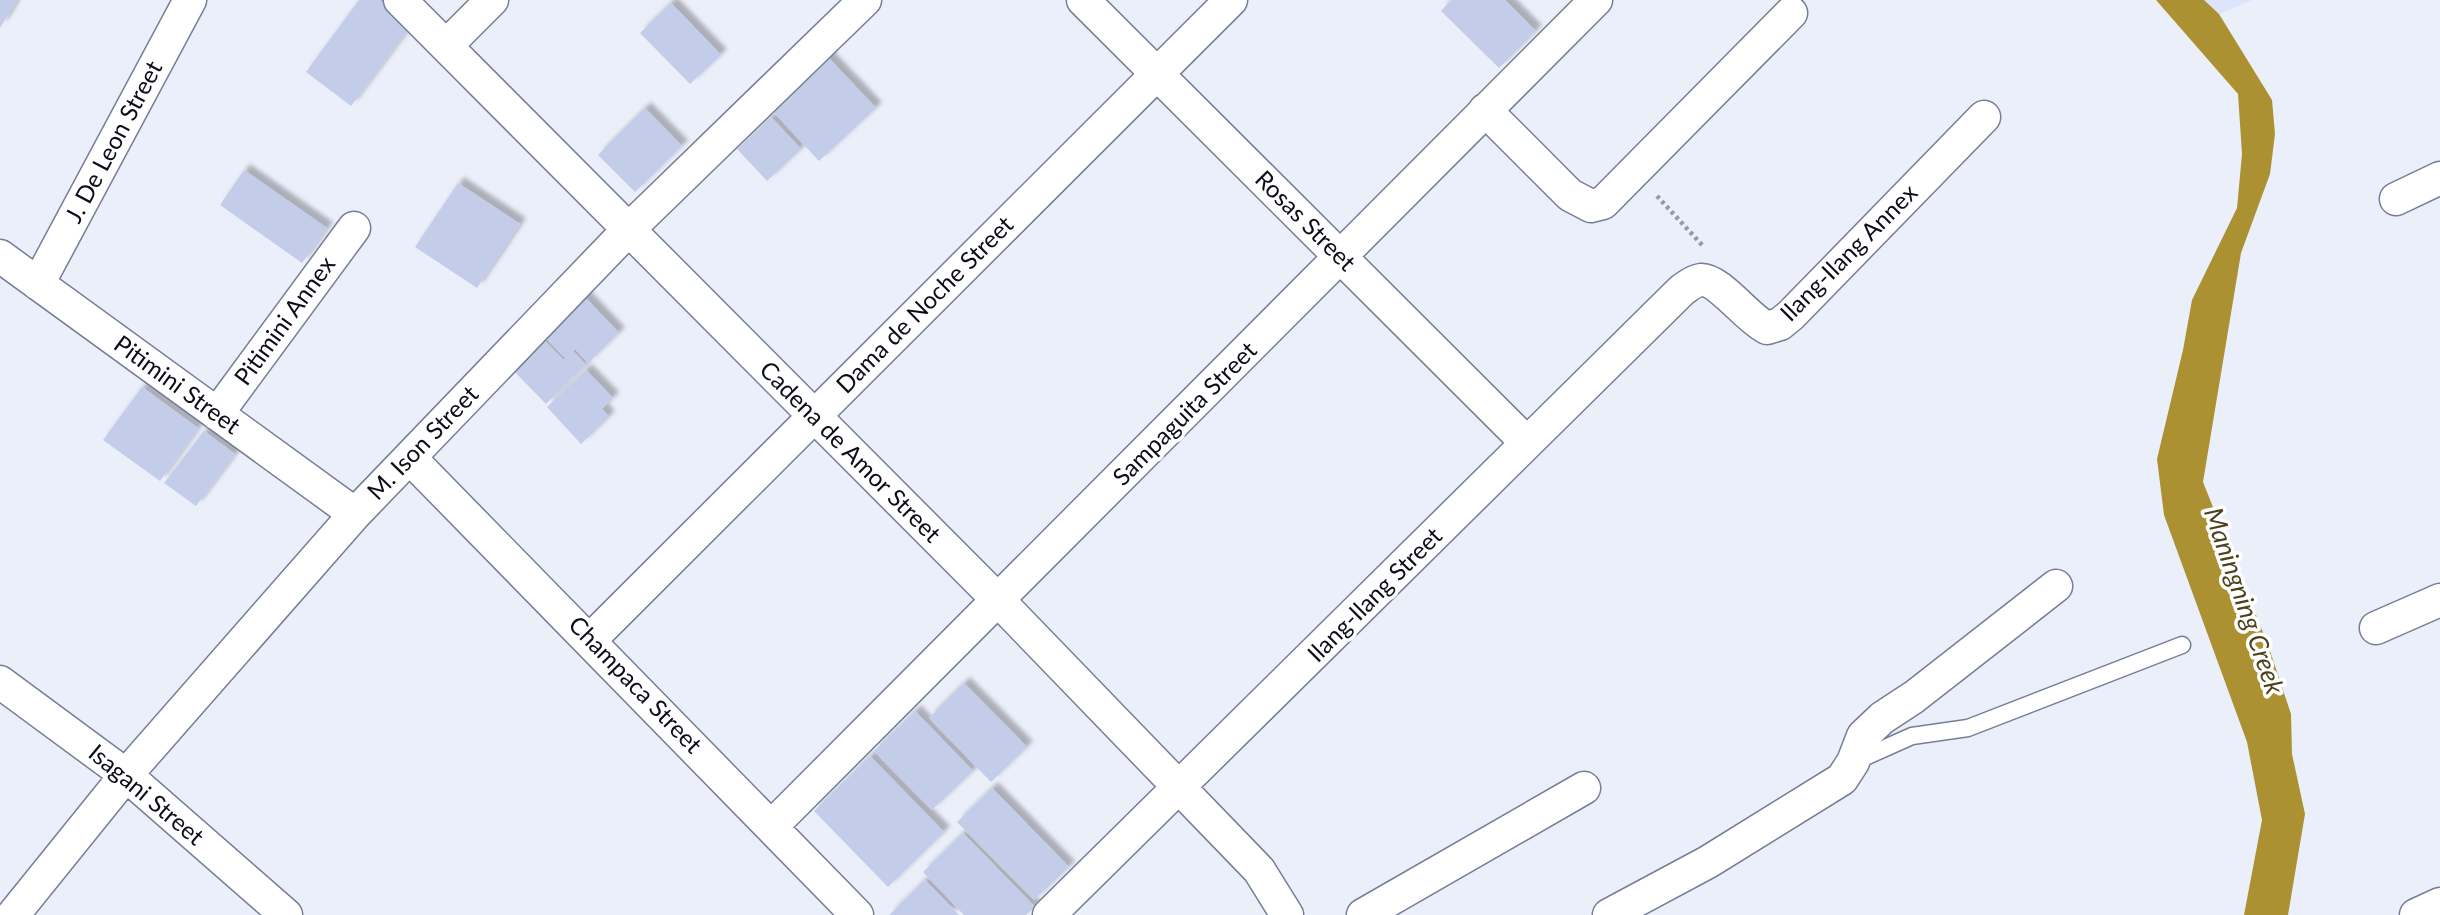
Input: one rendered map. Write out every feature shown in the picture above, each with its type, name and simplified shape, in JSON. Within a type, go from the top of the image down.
[{"type":"street","name":"J. De Leon Street","points":[[38,284],[190,0]]},
{"type":"street","name":"Cadena de Amor Street","points":[[400,0],[998,600],[1259,870],[1287,915]]},
{"type":"street","points":[[446,46],[492,0]]},
{"type":"street","name":"M. Ison Street","points":[[13,915],[126,775],[355,514],[630,228],[865,0]]},
{"type":"street","name":"Rosas Street","points":[[1083,0],[1527,443]]},
{"type":"street","name":"Dama de Noche Street","points":[[590,640],[1231,0]]},
{"type":"street","name":"Sampaguita Street","points":[[772,826],[1596,0]]},
{"type":"street","points":[[1485,110],[1570,195],[1591,206],[1603,203],[1791,13]]},
{"type":"street","name":"Ilang-Ilang Annex","points":[[1703,280],[1715,284],[1755,322],[1766,328],[1780,324],[1984,117]]},
{"type":"street","points":[[2396,199],[2440,178]]},
{"type":"street","name":"Pitimini Annex","points":[[217,414],[354,228]]},
{"type":"street","name":"Pitimini Street","points":[[0,256],[355,514]]},
{"type":"street","name":"Ilang-Ilang Street","points":[[1049,915],[1682,290],[1691,283],[1703,280]]},
{"type":"street","name":"Champaca Street","points":[[410,458],[858,915]]},
{"type":"street","points":[[1609,915],[1708,862],[1842,779],[1853,762],[1863,736],[1882,718],[1914,697],[2056,586]]},
{"type":"street","points":[[2376,628],[2440,600]]},
{"type":"street","name":"Isagani Street","points":[[0,682],[126,775],[286,915]]},
{"type":"street","points":[[1363,915],[1584,788]]},
{"type":"street","points":[[2416,915],[2440,904]]},
{"type":"lane","points":[[1853,762],[1912,736],[1968,728],[2182,645]]},
{"type":"path","points":[[1634,173],[1706,249],[1703,280]]},
{"type":"shaded area","points":[[2204,0],[2252,0],[2219,14]]},
{"type":"water","name":"Maningning Creek","points":[[2156,0],[2204,0],[2219,14],[2272,100],[2275,134],[2270,174],[2241,253],[2203,482],[2268,645],[2291,714],[2292,754],[2305,814],[2288,915],[2244,915],[2262,820],[2247,742],[2164,515],[2157,459],[2192,300],[2237,208],[2242,154],[2238,94]]},
{"type":"building","points":[[0,0],[17,0],[0,28]]},
{"type":"building","points":[[359,0],[379,0],[412,24],[351,106],[306,72]]},
{"type":"building","points":[[1451,0],[1505,0],[1536,31],[1499,68],[1441,11]]},
{"type":"building","points":[[671,3],[721,55],[690,84],[640,33]]},
{"type":"building","points":[[824,53],[876,108],[819,161],[768,106]]},
{"type":"building","points":[[645,108],[682,146],[635,192],[598,155]]},
{"type":"building","points":[[771,117],[801,149],[767,181],[737,149]]},
{"type":"building","points":[[244,170],[327,228],[302,263],[220,205]]},
{"type":"building","points":[[458,183],[520,224],[477,288],[415,247]]},
{"type":"building","points":[[582,294],[619,333],[588,363],[575,349],[573,351],[586,365],[546,404],[509,366],[540,336],[566,359],[541,333]]},
{"type":"building","points":[[586,370],[613,398],[602,409],[609,417],[581,444],[547,407]]},
{"type":"building","points":[[142,387],[198,428],[160,481],[103,440]]},
{"type":"building","points":[[204,431],[235,454],[196,506],[164,483]]},
{"type":"building","points":[[964,683],[1027,747],[991,782],[929,718]]},
{"type":"building","points":[[915,711],[973,771],[932,810],[874,751]]},
{"type":"building","points":[[870,756],[944,832],[888,887],[814,811]]},
{"type":"building","points":[[992,788],[1069,867],[1034,900],[957,822]]},
{"type":"building","points":[[963,833],[1035,907],[1026,915],[964,915],[923,872]]},
{"type":"building","points":[[925,880],[959,915],[889,915]]}]
